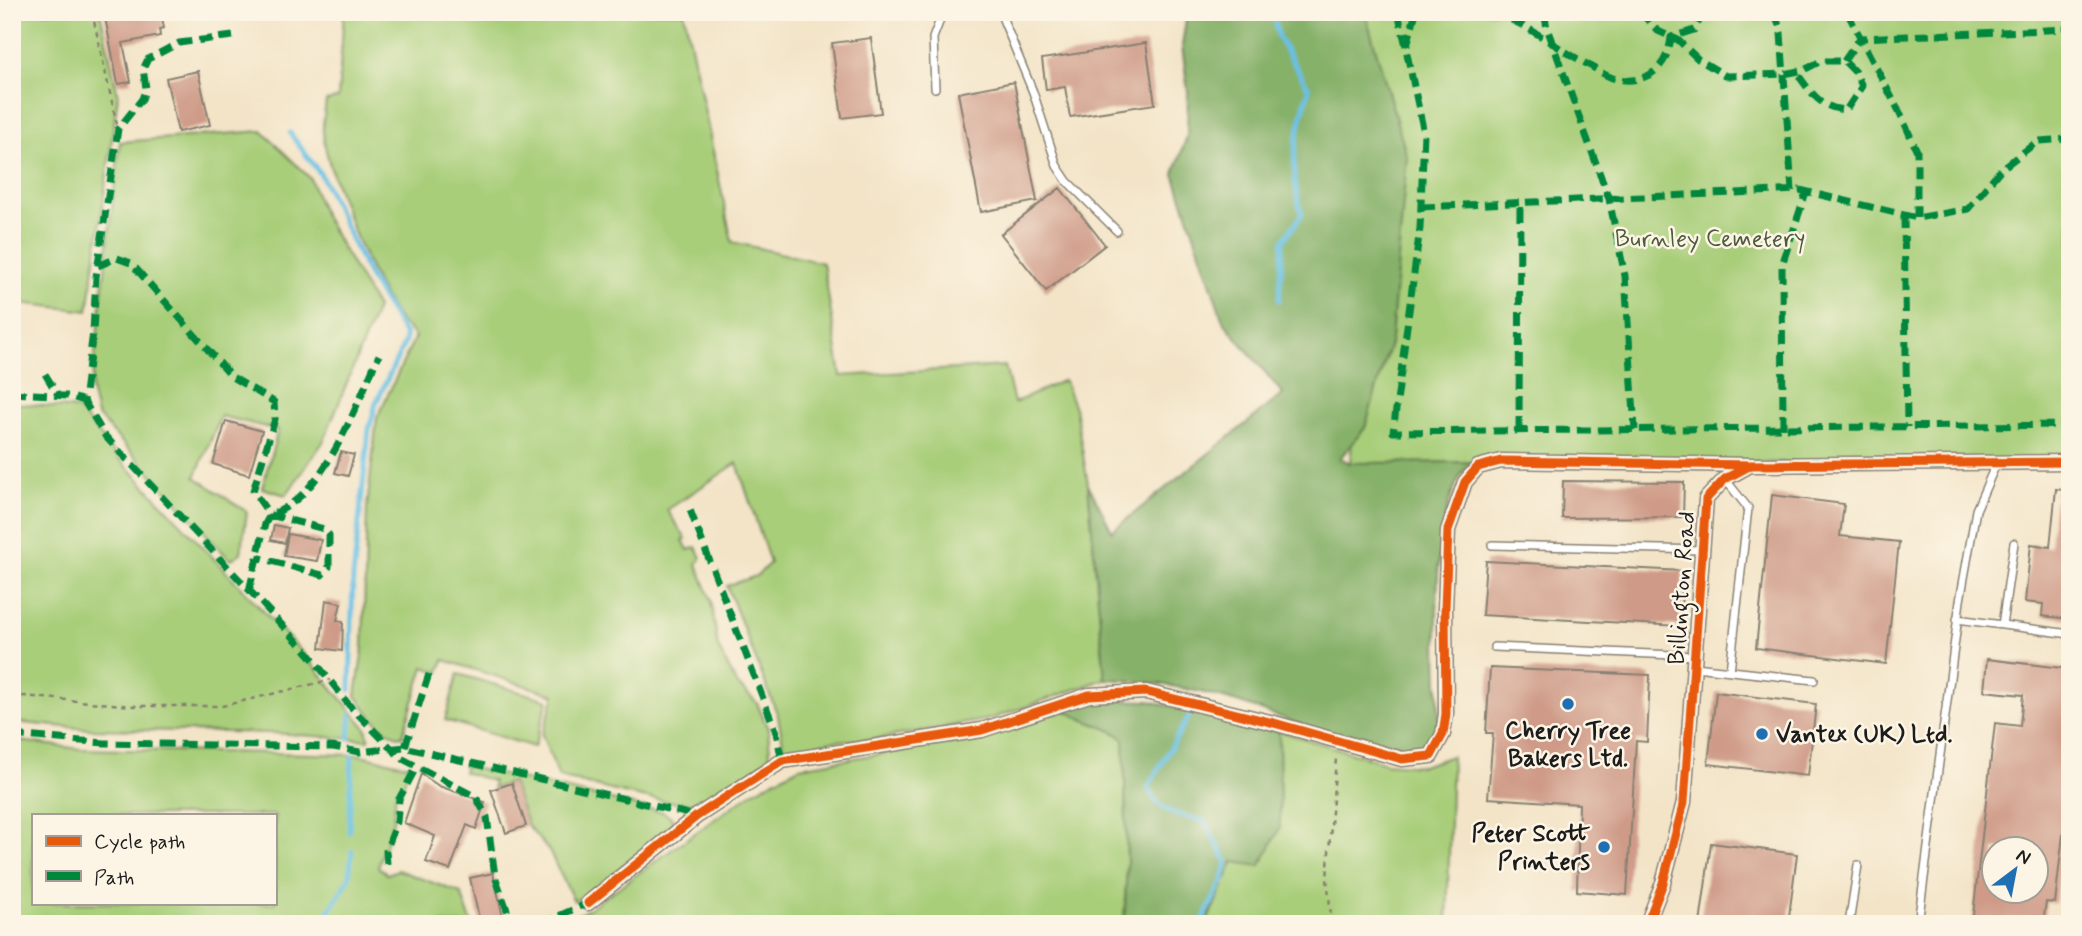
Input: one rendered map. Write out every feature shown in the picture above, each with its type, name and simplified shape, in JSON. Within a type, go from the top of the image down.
[{"type":"street","points":[[588,903],[694,819],[782,761],[982,730],[1089,695],[1146,692],[1402,759],[1432,755],[1443,734],[1448,530],[1465,481],[1478,467],[1501,461],[1751,465]]},
{"type":"street","name":"Billington Road","points":[[1647,924],[1663,883],[1684,802],[1706,499],[1725,479],[1751,465],[2070,462]]},
{"type":"lane","points":[[935,88],[933,38],[943,12]]},
{"type":"lane","points":[[1000,12],[1033,92],[1057,166],[1067,181],[1117,231]]},
{"type":"lane","points":[[1918,924],[1957,619],[1976,510],[1996,463]]},
{"type":"lane","points":[[1725,479],[1748,508],[1730,671]]},
{"type":"lane","points":[[2002,625],[2014,542]]},
{"type":"lane","points":[[1492,545],[1703,550]]},
{"type":"lane","points":[[1957,619],[2070,634]]},
{"type":"lane","points":[[1494,647],[1696,662],[1730,671],[1814,680]]},
{"type":"lane","points":[[1849,924],[1858,865]]},
{"type":"path","points":[[92,12],[118,129]]},
{"type":"path","points":[[12,695],[133,706],[222,706],[330,680]]},
{"type":"path","points":[[1332,924],[1327,879],[1337,740]]},
{"type":"green space","points":[[12,12],[100,12],[118,95],[88,311],[12,302]]},
{"type":"green space","points":[[344,12],[684,12],[732,242],[823,263],[841,376],[1005,366],[1014,403],[1064,380],[1075,408],[1088,484],[1105,679],[990,719],[876,739],[832,741],[790,752],[784,748],[778,716],[727,586],[756,576],[770,563],[737,463],[667,510],[686,539],[683,540],[688,550],[696,547],[701,558],[697,564],[711,600],[718,647],[736,683],[757,703],[768,729],[770,754],[766,761],[736,784],[711,799],[689,803],[653,799],[559,777],[542,735],[555,695],[444,660],[439,672],[424,667],[402,737],[382,727],[356,696],[363,648],[367,508],[377,418],[415,337],[390,307],[378,285],[354,231],[326,151],[323,133],[326,101],[338,98]]},
{"type":"green space","points":[[1187,12],[1365,12],[1407,157],[1391,340],[1365,428],[1340,458],[1350,463],[1471,462],[1456,484],[1446,514],[1437,587],[1439,725],[1434,736],[1422,747],[1401,750],[1380,747],[1302,725],[1221,697],[1155,683],[1105,679],[1088,484],[1112,531],[1283,394],[1223,321],[1174,174],[1187,136],[1188,92],[1182,46]]},
{"type":"green space","name":"Burnley Cemetery","points":[[1353,12],[2070,12],[2070,462],[1350,463],[1381,141]]},
{"type":"green space","points":[[262,131],[310,178],[323,214],[377,308],[323,442],[286,495],[262,488],[278,430],[221,416],[195,477],[247,512],[241,553],[230,560],[97,415],[91,390],[120,142]]},
{"type":"green space","points":[[12,403],[78,409],[118,457],[303,653],[366,728],[369,740],[273,733],[91,729],[12,722]]},
{"type":"green space","points":[[458,674],[548,700],[534,747],[445,720]]},
{"type":"green space","points":[[1095,700],[1149,701],[1279,731],[1280,828],[1260,866],[1233,862],[1206,924],[1124,924],[1127,863],[1124,740],[1112,731],[1064,709]]},
{"type":"green space","points":[[1064,709],[1112,731],[1124,740],[1127,863],[1124,924],[560,924],[587,910],[754,791],[799,767],[929,746]]},
{"type":"green space","points":[[1279,731],[1386,763],[1422,766],[1452,756],[1447,924],[1206,924],[1233,862],[1280,828]]},
{"type":"green space","points":[[12,740],[80,749],[360,755],[410,766],[403,785],[396,792],[393,821],[378,867],[387,874],[398,870],[461,893],[472,924],[12,924]]},
{"type":"green space","points":[[464,766],[663,812],[671,817],[674,824],[589,894],[574,901],[549,851],[528,826],[512,782],[493,788],[493,781],[463,772]]},
{"type":"building","points":[[104,12],[161,12],[164,28],[159,29],[160,36],[123,43],[131,82],[118,84]]},
{"type":"building","points":[[871,38],[881,113],[842,118],[832,43]]},
{"type":"building","points":[[1146,43],[1155,104],[1070,117],[1065,87],[1046,90],[1042,59]]},
{"type":"building","points":[[198,71],[210,125],[178,132],[166,78]]},
{"type":"building","points":[[1014,82],[1037,201],[981,212],[958,93]]},
{"type":"building","points":[[1060,188],[1105,245],[1046,291],[1001,234]]},
{"type":"building","points":[[226,421],[262,431],[249,475],[213,464]]},
{"type":"building","points":[[341,452],[354,455],[348,476],[335,473]]},
{"type":"building","points":[[1563,481],[1684,482],[1683,517],[1562,518]]},
{"type":"building","points":[[2056,489],[2070,491],[2070,619],[2042,616],[2043,604],[2025,602],[2031,544],[2050,547]]},
{"type":"building","points":[[1772,495],[1844,504],[1840,536],[1899,542],[1886,664],[1756,648]]},
{"type":"building","points":[[274,525],[288,528],[285,543],[271,540]]},
{"type":"building","points":[[288,534],[321,540],[317,561],[284,556]]},
{"type":"building","points":[[1486,561],[1683,571],[1680,626],[1482,615]]},
{"type":"building","points":[[326,600],[341,603],[337,620],[343,622],[342,651],[320,648]]},
{"type":"building","points":[[1987,659],[2070,669],[2070,774],[2055,903],[2050,902],[2050,834],[1982,834],[1995,723],[2020,726],[2023,695],[1984,691]]},
{"type":"building","points":[[1490,668],[1650,675],[1647,742],[1636,741],[1627,895],[1577,891],[1579,804],[1488,798],[1493,733],[1486,733]]},
{"type":"building","name":"Vantex (UK) Ltd.","points":[[1716,692],[1816,704],[1808,776],[1708,764]]},
{"type":"building","points":[[421,774],[439,786],[485,802],[476,829],[467,825],[450,870],[426,862],[435,836],[404,823]]},
{"type":"building","points":[[512,783],[526,826],[506,833],[491,790]]},
{"type":"building","points":[[1711,843],[1797,854],[1788,924],[1700,924]]},
{"type":"building","points":[[1980,854],[1980,904],[2046,904],[2043,924],[1972,924]]},
{"type":"building","points":[[493,873],[503,917],[480,922],[470,878]]},
{"type":"waterway","points":[[1273,12],[1278,37],[1309,89],[1300,121],[1294,166],[1297,197],[1302,214],[1283,241],[1279,300]]},
{"type":"waterway","points":[[290,133],[321,175],[371,280],[405,335],[405,342],[376,403],[369,429],[353,577],[350,690]]},
{"type":"waterway","points":[[349,738],[351,714]]},
{"type":"waterway","points":[[1189,716],[1148,787],[1163,808],[1204,821],[1227,862],[1223,880],[1201,924]]},
{"type":"waterway","points":[[349,832],[352,756]]},
{"type":"waterway","points":[[321,924],[349,879],[352,851]]},
{"type":"marked path","points":[[1398,12],[1406,46]]},
{"type":"marked path","points":[[1416,12],[1406,49],[1424,133],[1420,228],[1393,432],[2070,425]]},
{"type":"marked path","points":[[1492,12],[1530,30],[1607,75],[1627,80],[1638,79],[1654,72],[1666,57],[1671,37],[1694,30],[1704,12]]},
{"type":"marked path","points":[[1544,12],[1547,28],[1609,199],[1625,276],[1635,430]]},
{"type":"marked path","points":[[1640,12],[1658,31],[1678,40],[1698,59],[1726,76],[1784,74],[1804,70],[1821,61],[1844,61],[1855,72],[1862,86],[1846,110],[1837,109],[1816,98],[1796,72]]},
{"type":"marked path","points":[[1775,12],[1781,33],[1792,191]]},
{"type":"marked path","points":[[1847,12],[1917,151],[1917,218]]},
{"type":"marked path","points":[[1844,61],[1860,38],[2070,29]]},
{"type":"marked path","points":[[233,36],[179,43],[148,59],[143,69],[146,88],[142,99],[118,129],[96,277],[93,332],[84,401],[105,436],[310,655],[349,705],[401,758],[476,797],[487,817],[495,876],[512,924]]},
{"type":"marked path","points":[[1421,207],[1800,190],[1917,218],[1968,209],[2000,170],[2038,141],[2070,139]]},
{"type":"marked path","points":[[1783,428],[1782,265],[1806,192]]},
{"type":"marked path","points":[[1519,431],[1520,202]]},
{"type":"marked path","points":[[1904,215],[1907,427]]},
{"type":"marked path","points":[[98,266],[117,258],[131,263],[232,377],[274,402],[275,419],[253,491],[270,515],[324,529],[329,535],[329,567],[322,575],[257,557]]},
{"type":"marked path","points":[[249,591],[265,524],[270,515],[290,505],[307,489],[323,469],[349,423],[379,355]]},
{"type":"marked path","points":[[45,374],[58,395]]},
{"type":"marked path","points":[[12,393],[69,396],[84,401]]},
{"type":"marked path","points":[[690,510],[776,732],[782,761]]},
{"type":"marked path","points":[[405,747],[430,671]]},
{"type":"marked path","points":[[12,735],[105,743],[333,747],[360,752],[404,747],[697,816]]},
{"type":"marked path","points":[[387,864],[386,851],[397,822],[399,799],[417,766]]},
{"type":"marked path","points":[[540,924],[588,903]]},
{"type":"cycle path","points":[[588,903],[697,816],[782,761],[982,730],[1089,695],[1146,692],[1274,723],[1402,759],[1431,756],[1443,734],[1446,714],[1445,609],[1448,530],[1465,482],[1478,467],[1501,461],[1751,465],[2070,462]]},
{"type":"cycle path","points":[[1647,924],[1663,883],[1684,802],[1706,499],[1725,479],[1751,465]]},
{"type":"place","name":"Cherry Tree Bakers Ltd.","points":[[1568,704]]},
{"type":"place","name":"Vantex (UK) Ltd.","points":[[1762,734]]},
{"type":"place","name":"Peter Scott Printers","points":[[1604,847]]}]
